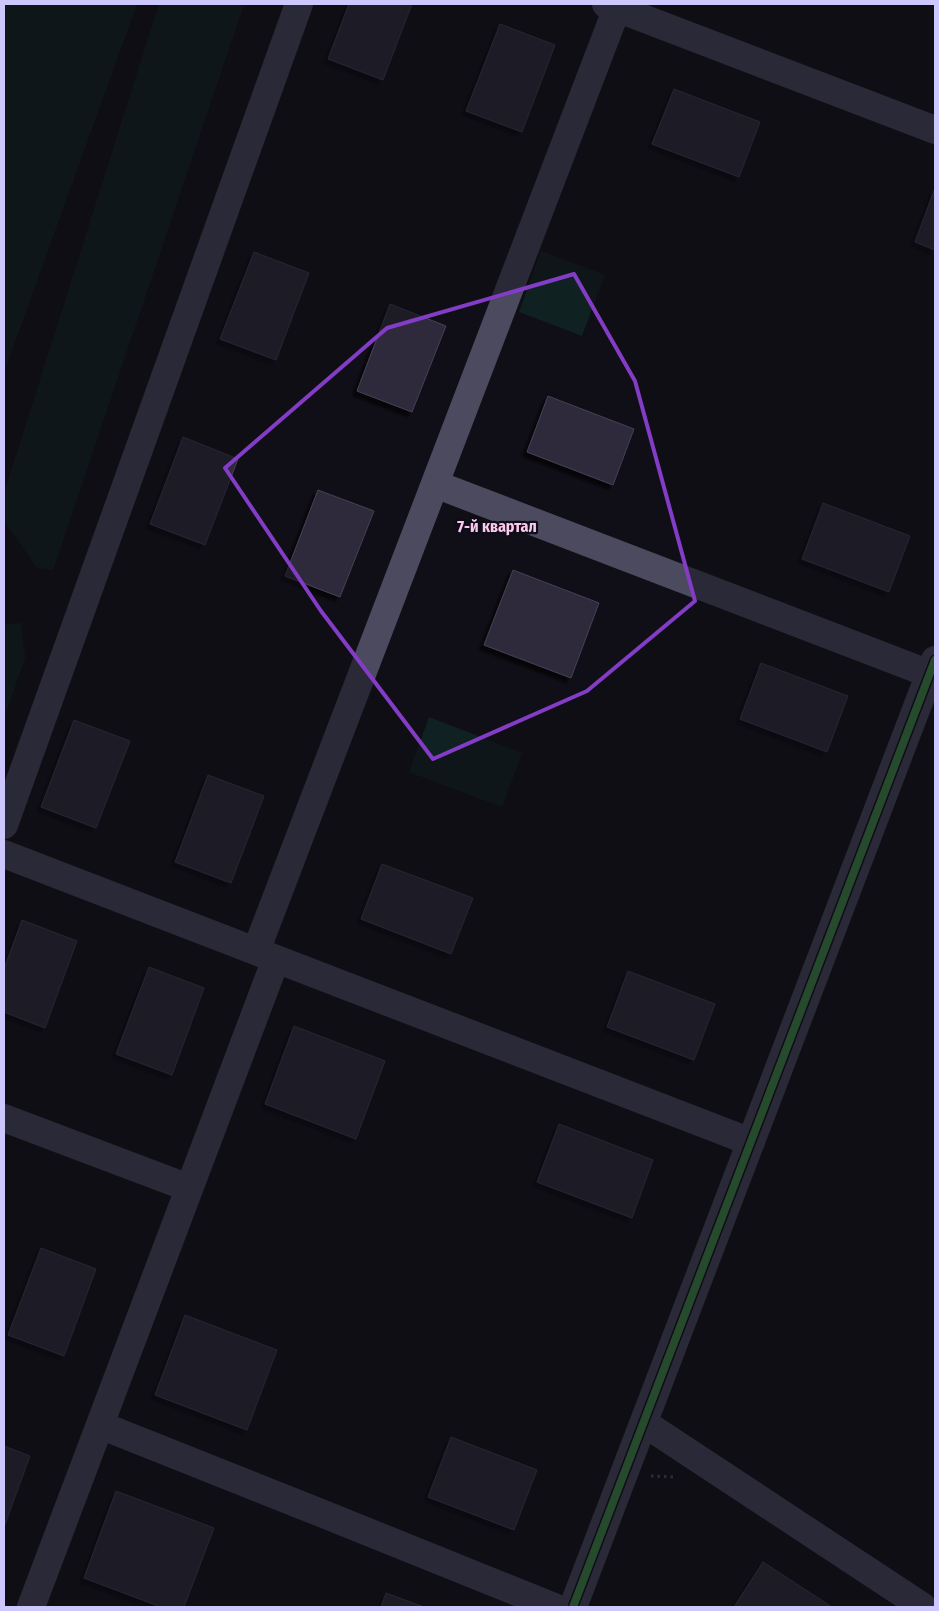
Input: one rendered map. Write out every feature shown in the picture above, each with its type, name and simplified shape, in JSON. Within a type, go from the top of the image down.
[{"type":"street","points":[[4,825],[299,4]]},
{"type":"street","points":[[31,1607],[189,1188],[266,955],[435,484],[612,6],[935,130]]},
{"type":"street","points":[[435,484],[932,667],[573,1607]]},
{"type":"street","points":[[4,854],[751,1142]]},
{"type":"street","points":[[4,1118],[189,1188]]},
{"type":"street","points":[[644,1423],[923,1607]]},
{"type":"street","points":[[100,1425],[554,1607]]},
{"type":"highlighted area","points":[[574,274],[635,381],[695,601],[587,691],[433,759],[321,611],[225,468],[387,328]]},
{"type":"shaded area","points":[[4,4],[137,4],[4,372]]},
{"type":"shaded area","points":[[159,4],[244,4],[53,570],[37,568],[4,520],[4,494]]},
{"type":"shaded area","points":[[541,251],[605,275],[582,336],[519,312]]},
{"type":"shaded area","points":[[21,623],[25,658],[4,718],[4,625]]},
{"type":"shaded area","points":[[429,717],[522,753],[502,807],[409,772]]},
{"type":"building","points":[[349,4],[412,4],[383,80],[328,59]]},
{"type":"building","points":[[500,24],[555,45],[522,132],[466,111]]},
{"type":"building","points":[[674,89],[760,122],[739,177],[652,144]]},
{"type":"building","points":[[935,188],[935,250],[915,242]]},
{"type":"building","points":[[254,252],[309,273],[276,360],[220,339]]},
{"type":"building","points":[[390,304],[446,326],[412,412],[357,391]]},
{"type":"building","points":[[548,396],[634,429],[613,485],[527,452]]},
{"type":"building","points":[[183,437],[238,459],[205,545],[150,524]]},
{"type":"building","points":[[318,490],[374,511],[340,597],[285,576]]},
{"type":"building","points":[[823,503],[910,536],[889,592],[802,559]]},
{"type":"building","points":[[513,570],[599,603],[571,678],[484,645]]},
{"type":"building","points":[[761,663],[848,696],[827,752],[740,719]]},
{"type":"building","points":[[74,720],[130,741],[96,828],[41,807]]},
{"type":"building","points":[[208,775],[264,796],[231,883],[175,862]]},
{"type":"building","points":[[382,864],[473,898],[451,954],[361,919]]},
{"type":"building","points":[[22,920],[77,941],[45,1028],[4,1012],[4,969]]},
{"type":"building","points":[[149,967],[204,988],[172,1075],[116,1054]]},
{"type":"building","points":[[628,971],[715,1004],[694,1060],[607,1027]]},
{"type":"building","points":[[294,1026],[385,1061],[356,1139],[265,1104]]},
{"type":"building","points":[[559,1124],[653,1160],[632,1218],[537,1182]]},
{"type":"building","points":[[41,1248],[96,1269],[64,1356],[8,1335]]},
{"type":"building","points":[[185,1315],[277,1350],[247,1430],[155,1395]]},
{"type":"building","points":[[451,1437],[537,1470],[514,1530],[428,1497]]},
{"type":"building","points":[[4,1446],[30,1456],[4,1527]]},
{"type":"building","points":[[116,1491],[214,1528],[184,1607],[161,1607],[84,1578]]},
{"type":"building","points":[[763,1562],[812,1594],[832,1607],[734,1607]]},
{"type":"building","points":[[386,1593],[424,1607],[381,1607]]},
{"type":"cycle path","points":[[573,1607],[935,660]]},
{"type":"district","name":"7-й квартал","points":[[497,526]]}]
